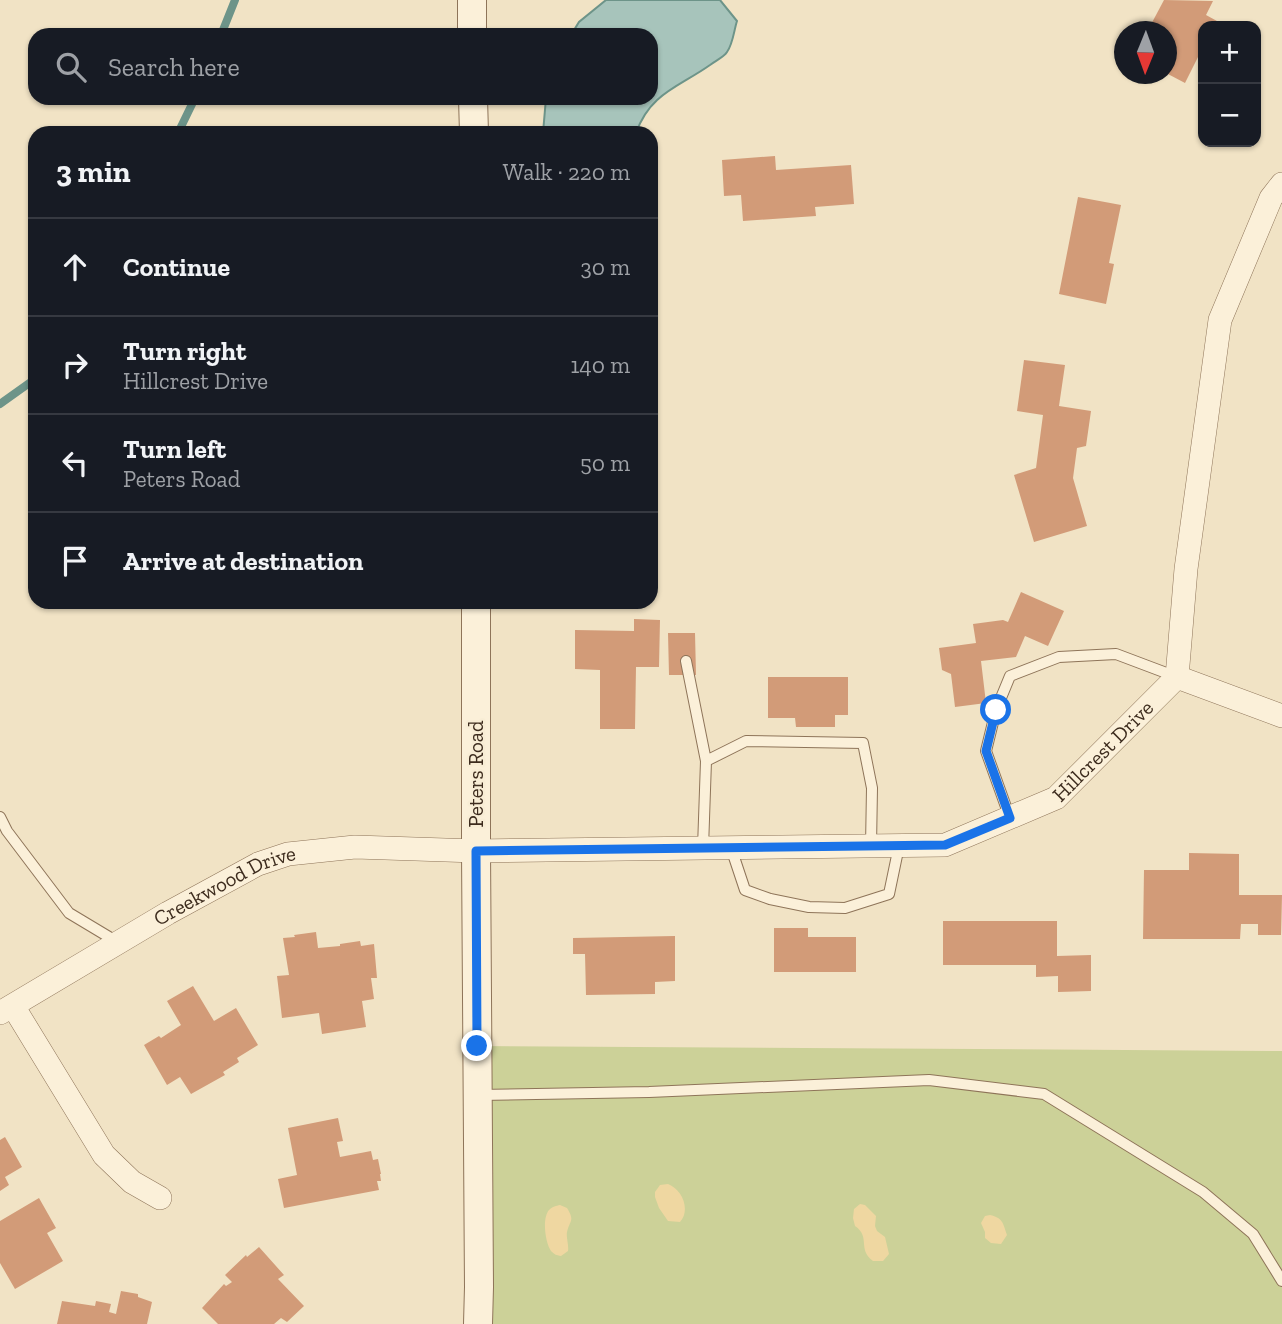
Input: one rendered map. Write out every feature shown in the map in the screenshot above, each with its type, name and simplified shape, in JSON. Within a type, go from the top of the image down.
[{"type":"street","points":[[472,0],[472,28]]},
{"type":"street","points":[[473,105],[474,126]]},
{"type":"street","points":[[1282,184],[1271,198],[1220,320],[1186,569],[1177,677],[1282,716]]},
{"type":"street","name":"Peters Road","points":[[476,609],[478,1324]]},
{"type":"street","name":"Hillcrest Drive","points":[[476,851],[945,845],[1056,798],[1177,677]]},
{"type":"street","name":"Creekwood Drive","points":[[6,1010],[258,863],[288,854],[355,847],[476,851]]},
{"type":"street","points":[[6,1010],[104,1155],[132,1182],[160,1198]]},
{"type":"lane","points":[[1010,818],[986,751],[996,710],[1010,676],[1059,657],[1116,654],[1177,677]]},
{"type":"lane","points":[[685,661],[706,761],[703,848]]},
{"type":"lane","points":[[706,761],[746,741],[863,743],[872,788],[871,846]]},
{"type":"lane","points":[[0,817],[6,831],[69,913],[119,943]]},
{"type":"lane","points":[[731,848],[746,890],[770,899],[809,907],[845,908],[889,894],[900,846]]},
{"type":"lane","points":[[478,1095],[649,1092],[929,1080],[1044,1094],[1203,1192],[1253,1234],[1282,1281]]},
{"type":"green space","points":[[477,1046],[1282,1051],[1282,1324],[478,1324]]},
{"type":"sand","points":[[668,1184],[681,1195],[685,1206],[680,1222],[668,1221],[655,1197],[660,1185]]},
{"type":"sand","points":[[860,1204],[865,1205],[876,1216],[877,1231],[885,1237],[889,1254],[883,1261],[873,1261],[868,1257],[862,1234],[855,1226],[854,1209]]},
{"type":"sand","points":[[560,1205],[567,1208],[571,1218],[567,1232],[568,1251],[561,1256],[549,1247],[545,1224],[549,1210]]},
{"type":"sand","points":[[985,1216],[1000,1219],[1004,1227],[1007,1235],[1001,1244],[991,1243],[985,1238],[981,1223]]},
{"type":"water","points":[[606,0],[720,0],[737,21],[726,54],[658,99],[658,28],[575,28]]},
{"type":"water","points":[[545,105],[653,105],[639,126],[544,126]]},
{"type":"building","points":[[1164,0],[1213,1],[1206,15],[1217,21],[1198,21],[1198,57],[1185,83],[1177,79],[1177,21],[1153,21]]},
{"type":"building","points":[[775,156],[776,170],[851,165],[854,204],[815,207],[816,216],[743,221],[741,195],[724,196],[722,160]]},
{"type":"building","points":[[1078,197],[1121,205],[1109,263],[1114,264],[1106,304],[1059,294]]},
{"type":"building","points":[[1024,360],[1065,365],[1059,406],[1091,411],[1086,446],[1077,448],[1073,478],[1087,526],[1034,542],[1014,475],[1036,468],[1043,415],[1017,411]]},
{"type":"building","points":[[1021,592],[1064,611],[1048,646],[1025,636],[1016,657],[981,661],[986,703],[955,707],[951,674],[942,670],[939,648],[976,643],[973,624],[1003,620],[1008,622]]},
{"type":"building","points":[[634,619],[660,620],[659,667],[636,667],[635,729],[600,729],[600,670],[575,669],[575,630],[634,631]]},
{"type":"building","points":[[668,633],[695,633],[696,675],[669,675]]},
{"type":"building","points":[[768,677],[848,677],[848,715],[835,715],[835,727],[796,727],[795,718],[768,718]]},
{"type":"building","points":[[1189,853],[1239,854],[1239,895],[1282,895],[1281,935],[1258,935],[1258,924],[1241,924],[1240,939],[1143,939],[1144,870],[1189,870]]},
{"type":"building","points":[[943,921],[1057,921],[1057,956],[1091,955],[1091,991],[1058,992],[1058,976],[1036,977],[1036,965],[943,965]]},
{"type":"building","points":[[774,928],[808,928],[808,937],[856,937],[856,972],[774,972]]},
{"type":"building","points":[[316,932],[318,948],[360,941],[361,946],[374,944],[377,978],[371,978],[374,999],[362,1001],[366,1027],[322,1034],[319,1013],[282,1018],[277,976],[289,975],[283,938]]},
{"type":"building","points":[[675,936],[675,981],[655,982],[655,994],[586,995],[585,954],[573,954],[573,938]]},
{"type":"building","points":[[193,986],[214,1021],[236,1008],[258,1045],[237,1058],[239,1062],[223,1072],[225,1075],[191,1094],[180,1077],[167,1085],[144,1045],[181,1025],[167,1001]]},
{"type":"building","points":[[338,1118],[343,1141],[337,1142],[340,1157],[371,1151],[373,1160],[378,1159],[381,1174],[381,1181],[377,1181],[379,1190],[284,1208],[278,1179],[297,1175],[288,1128]]},
{"type":"building","points":[[5,1137],[22,1167],[5,1177],[9,1185],[0,1191],[0,1140]]},
{"type":"building","points":[[39,1198],[56,1228],[47,1233],[63,1261],[15,1289],[0,1263],[0,1221]]},
{"type":"building","points":[[259,1247],[284,1275],[278,1279],[304,1306],[287,1322],[281,1318],[274,1324],[218,1324],[202,1308],[224,1284],[226,1286],[232,1282],[225,1275]]},
{"type":"building","points":[[121,1291],[138,1294],[138,1297],[152,1302],[147,1324],[57,1324],[62,1301],[95,1306],[96,1301],[111,1304],[109,1312],[116,1314]]},
{"type":"waterway","points":[[224,28],[235,0]]},
{"type":"waterway","points":[[181,126],[192,105]]},
{"type":"waterway","points":[[0,404],[28,384]]},
{"type":"route","points":[[477,1046],[476,851],[945,845],[1010,818],[986,751],[996,710]]}]
